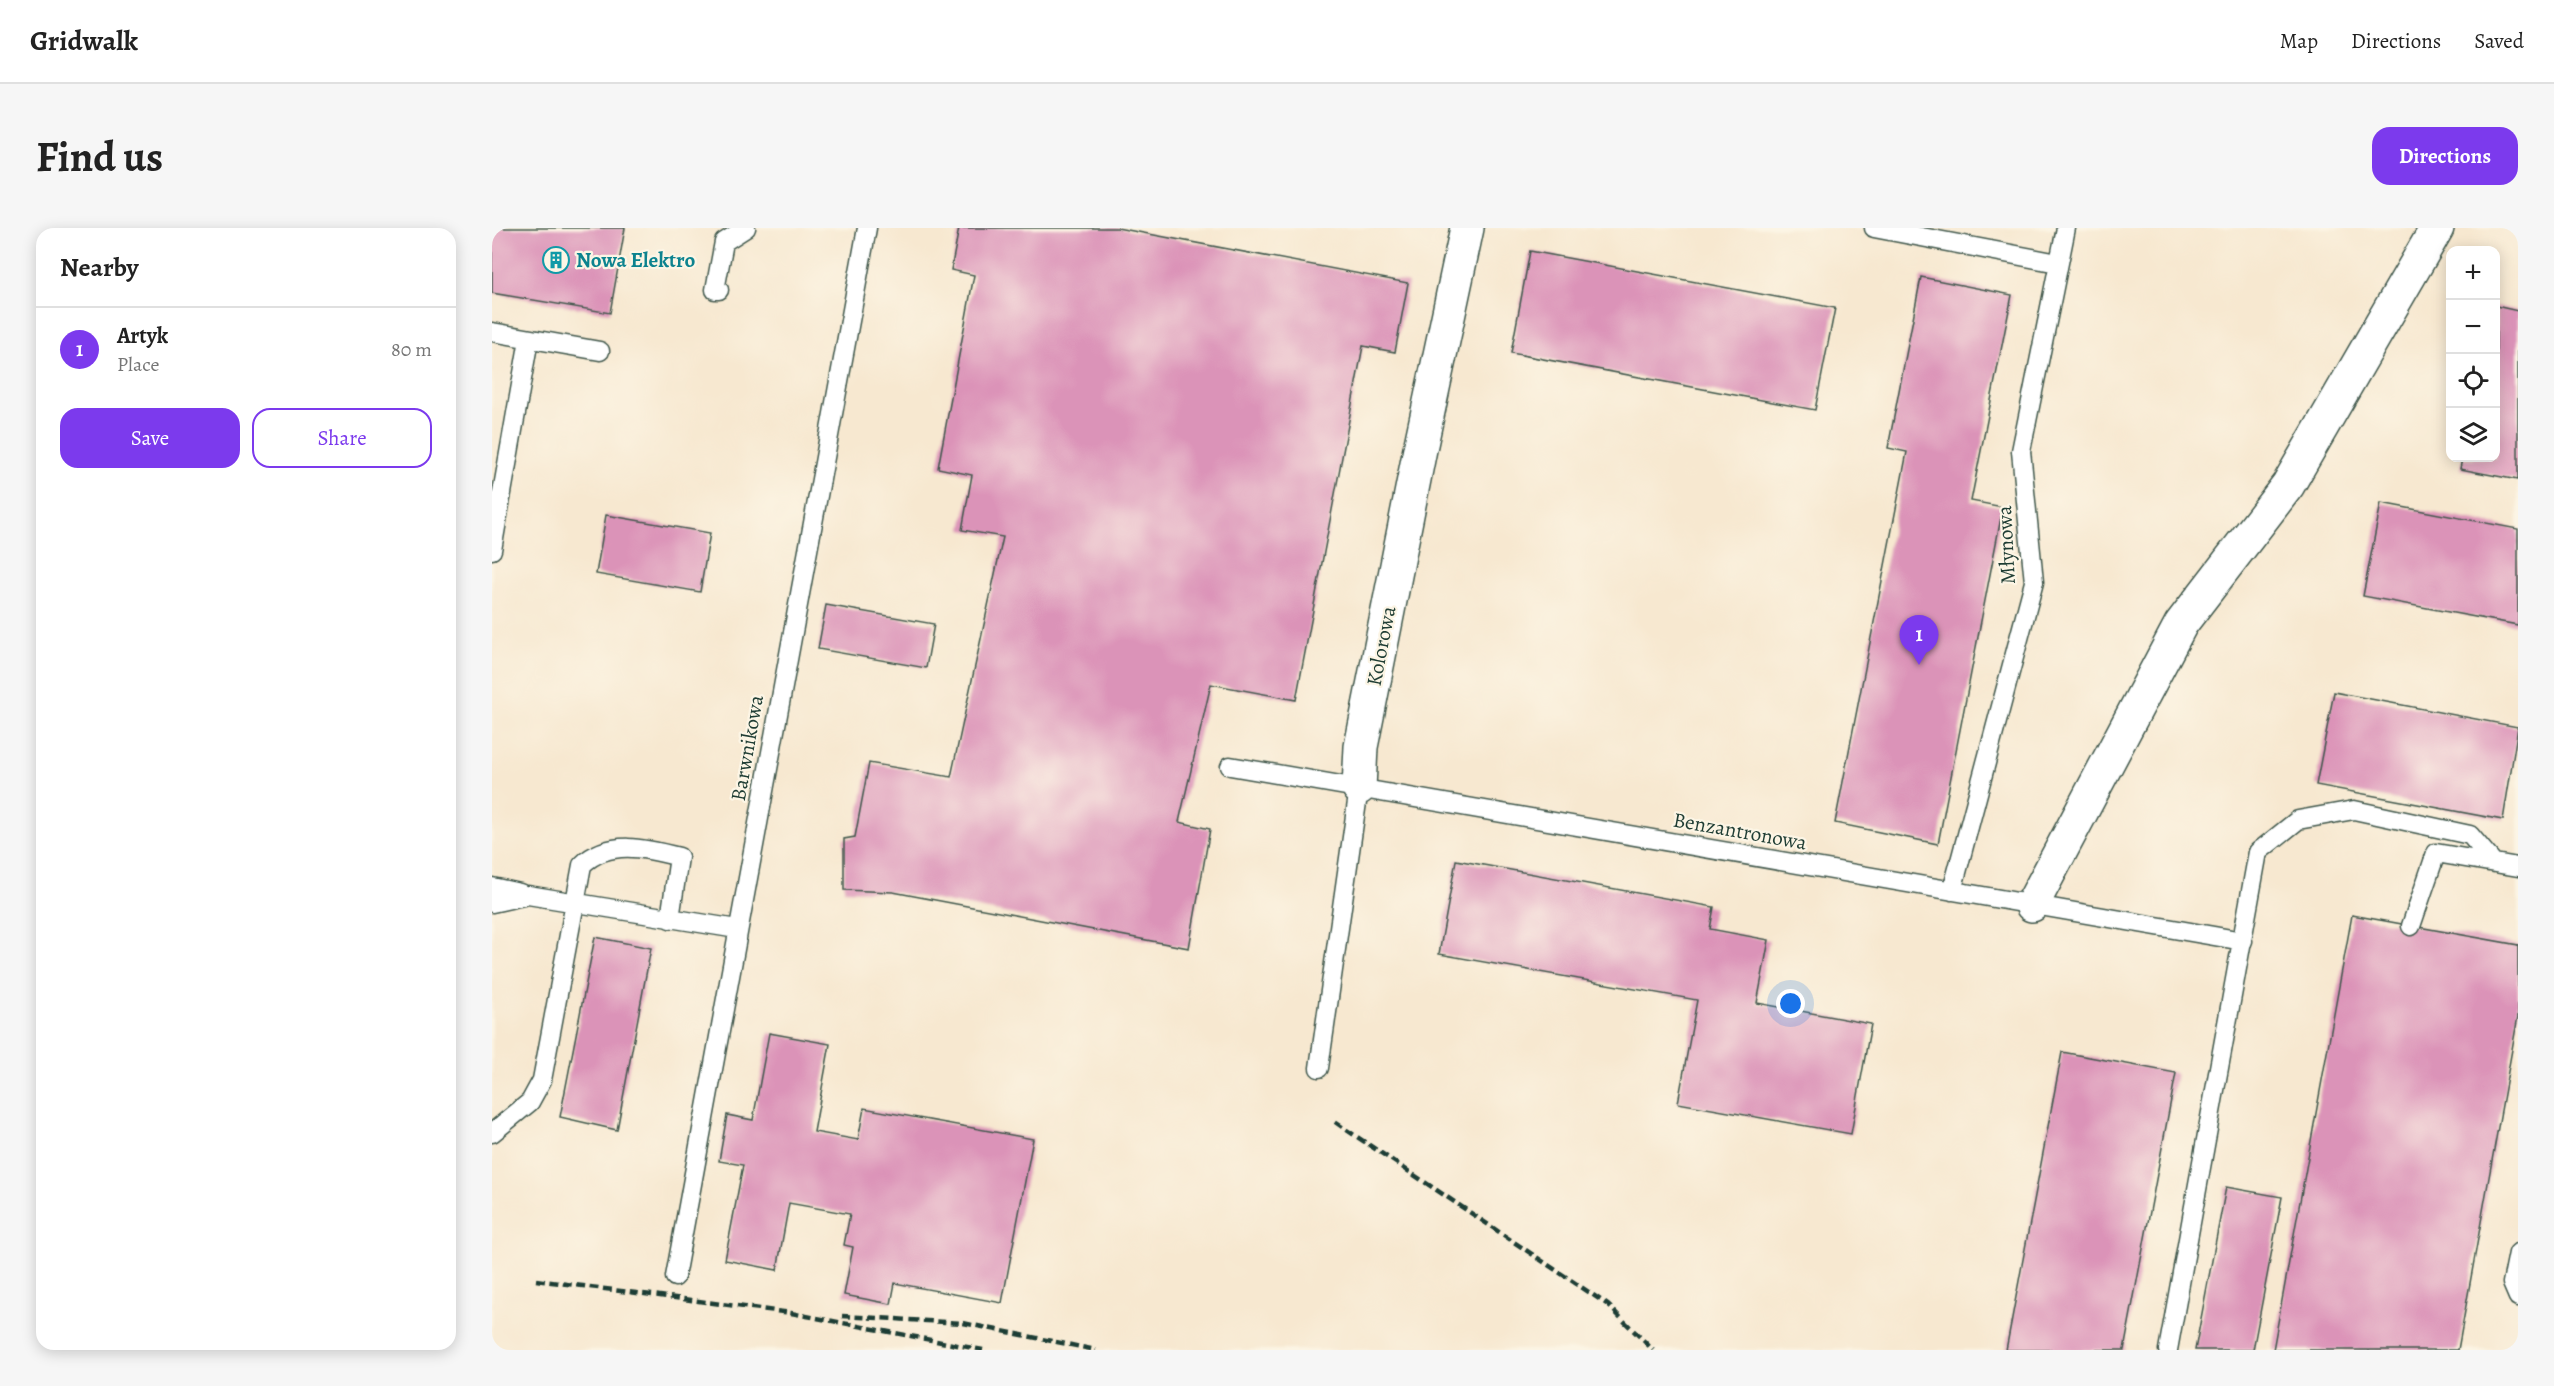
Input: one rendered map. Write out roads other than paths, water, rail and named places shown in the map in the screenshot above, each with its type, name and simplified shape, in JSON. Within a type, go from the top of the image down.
[{"type":"street","name":"Kolorowa","points":[[1359,788],[1361,747],[1420,449],[1467,228]]},
{"type":"street","points":[[2032,904],[2181,624],[2288,485],[2437,228]]},
{"type":"lane","points":[[719,290],[715,290],[724,242],[746,228]]},
{"type":"lane","name":"Barwnikowa","points":[[675,1277],[867,228]]},
{"type":"lane","points":[[1874,228],[2058,264]]},
{"type":"lane","name":"Młynowa","points":[[1952,891],[2034,582],[2021,451],[2066,228]]},
{"type":"lane","points":[[492,332],[600,351]]},
{"type":"lane","points":[[492,550],[528,339]]},
{"type":"lane","name":"Benzantronowa","points":[[1230,766],[2242,941]]},
{"type":"lane","name":"Kolorowa","points":[[1319,1068],[1359,788]]},
{"type":"lane","points":[[2168,1350],[2258,852],[2298,820],[2354,810],[2470,835],[2493,862]]},
{"type":"lane","points":[[492,1133],[530,1102],[542,1080],[573,903],[582,865],[594,853],[615,848],[639,848],[679,857],[670,919]]},
{"type":"lane","points":[[2411,926],[2436,853],[2518,867]]},
{"type":"lane","points":[[492,887],[573,903],[737,929]]},
{"type":"lane","points":[[492,903],[528,895]]},
{"type":"lane","points":[[2518,1253],[2512,1283],[2518,1297]]},
{"type":"railway","points":[[1335,1122],[1608,1305],[1653,1350]]},
{"type":"railway","points":[[536,1280],[791,1313],[983,1350]]},
{"type":"railway","points":[[842,1316],[963,1323],[1096,1350]]},
{"type":"place","name":"Nowa Elektro","points":[[556,260]]},
{"type":"place","name":"Artyk","points":[[1919,665]]}]
